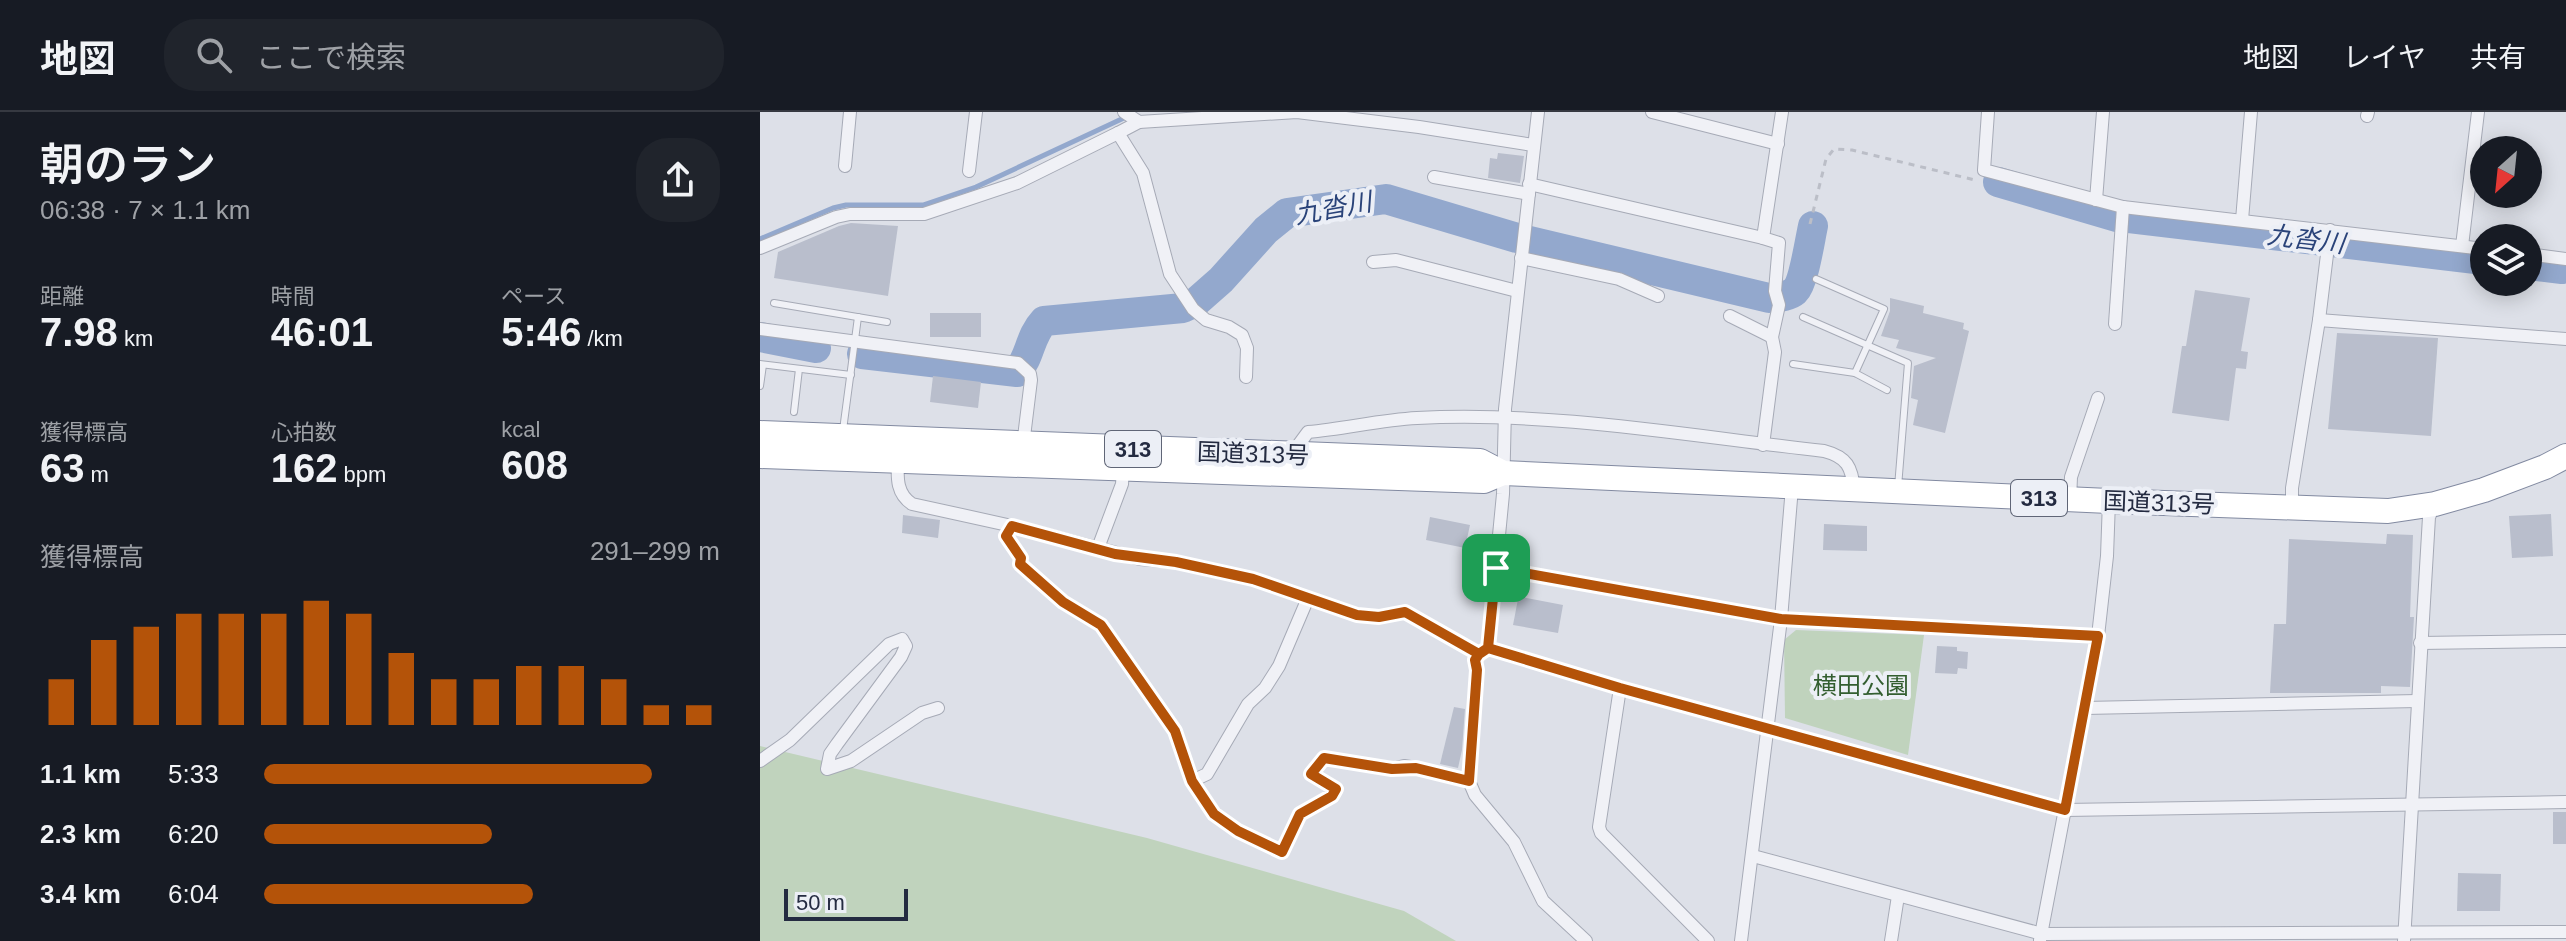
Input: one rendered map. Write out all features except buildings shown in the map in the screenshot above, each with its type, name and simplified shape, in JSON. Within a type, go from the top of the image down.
[{"type":"highway","name":"国道313号","points":[[760,433],[1480,461],[1503,473],[2070,500],[2388,511],[2435,504],[2484,490],[2566,456]]},
{"type":"highway","name":"国道313号","points":[[760,456],[1484,481],[1503,473]]},
{"type":"street","points":[[845,166],[850,112]]},
{"type":"street","points":[[969,171],[976,112]]},
{"type":"street","points":[[760,248],[836,217],[850,214],[924,214],[1017,183],[1118,133],[1133,118],[1297,112],[1533,145]]},
{"type":"street","points":[[1538,112],[1504,418],[1496,568],[1483,651],[1475,660],[1477,670],[1469,781],[1475,795],[1514,842],[1543,901],[1586,941]]},
{"type":"street","points":[[1652,112],[1681,115],[1778,144]]},
{"type":"street","points":[[1763,238],[1782,112]]},
{"type":"street","points":[[1988,112],[1984,170],[2123,207],[2242,220],[2329,238],[2470,247]]},
{"type":"street","points":[[2096,200],[2103,112]]},
{"type":"street","points":[[2242,220],[2251,112]]},
{"type":"street","points":[[2462,246],[2478,112]]},
{"type":"street","points":[[1118,133],[1143,173],[1170,274],[1190,304],[1206,320],[1242,335],[1247,348],[1246,377]]},
{"type":"street","points":[[1434,177],[1529,189],[1779,243],[1775,291],[1779,305],[1772,337],[1775,352],[1763,445]]},
{"type":"street","points":[[2115,324],[2123,207]]},
{"type":"street","points":[[2292,509],[2292,488],[2329,238]]},
{"type":"street","points":[[2542,256],[2566,259]]},
{"type":"street","points":[[1521,258],[1619,279],[1658,296]]},
{"type":"street","points":[[1373,262],[1396,260],[1517,291]]},
{"type":"street","points":[[1730,316],[1772,337]]},
{"type":"street","points":[[2319,320],[2566,339]]},
{"type":"street","points":[[760,329],[1022,366],[1031,380],[1023,445]]},
{"type":"street","points":[[2070,500],[2071,477],[2098,398]]},
{"type":"street","points":[[1291,455],[1308,432],[1415,418],[1504,418],[1618,427],[1831,453],[1852,470],[1854,490]]},
{"type":"street","points":[[898,462],[900,491],[904,499],[912,504],[1140,559],[1176,562],[1253,579],[1368,617],[1405,612],[1483,651],[2065,810],[2566,802]]},
{"type":"street","points":[[1098,548],[1122,484],[1123,470]]},
{"type":"street","points":[[1741,941],[1781,619],[1792,487]]},
{"type":"street","points":[[2041,938],[2098,636],[2107,556],[2109,501]]},
{"type":"street","points":[[2404,936],[2429,517],[2435,504]]},
{"type":"street","points":[[1012,526],[1006,536],[1021,558],[1020,564],[1063,602],[1101,625],[1175,731],[1192,781],[1214,814],[1238,831],[1282,852],[1300,814],[1332,796],[1336,789],[1311,774],[1324,758],[1392,769],[1416,768],[1469,781]]},
{"type":"street","points":[[1496,568],[1781,619],[2098,636]]},
{"type":"street","points":[[1192,781],[1207,774],[1248,704],[1265,688],[1279,666],[1308,598]]},
{"type":"street","points":[[760,761],[790,740],[889,644],[902,639],[906,646],[901,657],[830,754],[827,769],[851,761],[922,713],[938,708]]},
{"type":"street","points":[[2420,643],[2566,641]]},
{"type":"street","points":[[1620,688],[1599,827],[1601,833],[1708,941]]},
{"type":"street","points":[[2085,708],[2417,701]]},
{"type":"street","points":[[1753,856],[2041,938],[2566,932]]},
{"type":"street","points":[[1891,941],[1898,896]]},
{"type":"lane","points":[[1816,279],[1884,309],[1855,373]]},
{"type":"lane","points":[[774,303],[887,322]]},
{"type":"lane","points":[[842,438],[858,317]]},
{"type":"lane","points":[[1803,317],[1908,363],[1898,491]]},
{"type":"lane","points":[[760,386],[761,364],[851,375]]},
{"type":"lane","points":[[1793,364],[1855,373],[1887,390]]},
{"type":"lane","points":[[794,412],[799,369]]},
{"type":"path","points":[[1810,224],[1826,159],[1834,149],[1852,150],[1983,182],[1984,170]]},
{"type":"green space","name":"横田公園","points":[[1796,630],[1924,635],[1908,755],[1785,718],[1784,640]]},
{"type":"green space","points":[[760,746],[1147,838],[1404,911],[1456,941],[760,941]]},
{"type":"waterway","points":[[760,239],[846,205],[923,205],[976,187],[1126,117]]},
{"type":"waterway","name":"九沓川","points":[[1998,182],[2117,217]]},
{"type":"waterway","name":"九沓川","points":[[862,354],[1017,372],[1044,321],[1183,308],[1196,302],[1221,280],[1266,230],[1287,213],[1386,199],[1517,238],[1769,298],[1795,291],[1804,270],[1813,226]]},
{"type":"waterway","name":"九沓川","points":[[2129,218],[2470,258]]},
{"type":"waterway","name":"九沓川","points":[[2542,267],[2562,269]]},
{"type":"waterway","name":"九沓川","points":[[760,337],[816,348]]},
{"type":"route","points":[[1496,568],[1488,648],[1479,654],[1405,612],[1379,617],[1357,615],[1253,579],[1176,562],[1115,554],[1084,543],[1012,526],[1006,536],[1021,558],[1020,564],[1063,602],[1101,625],[1175,731],[1192,781],[1214,814],[1238,831],[1282,852],[1300,814],[1332,796],[1336,789],[1311,774],[1324,758],[1392,769],[1404,766],[1469,781],[1477,670],[1475,660],[1488,648],[1620,688],[2065,810],[2098,636],[1781,619],[1496,568]]}]
